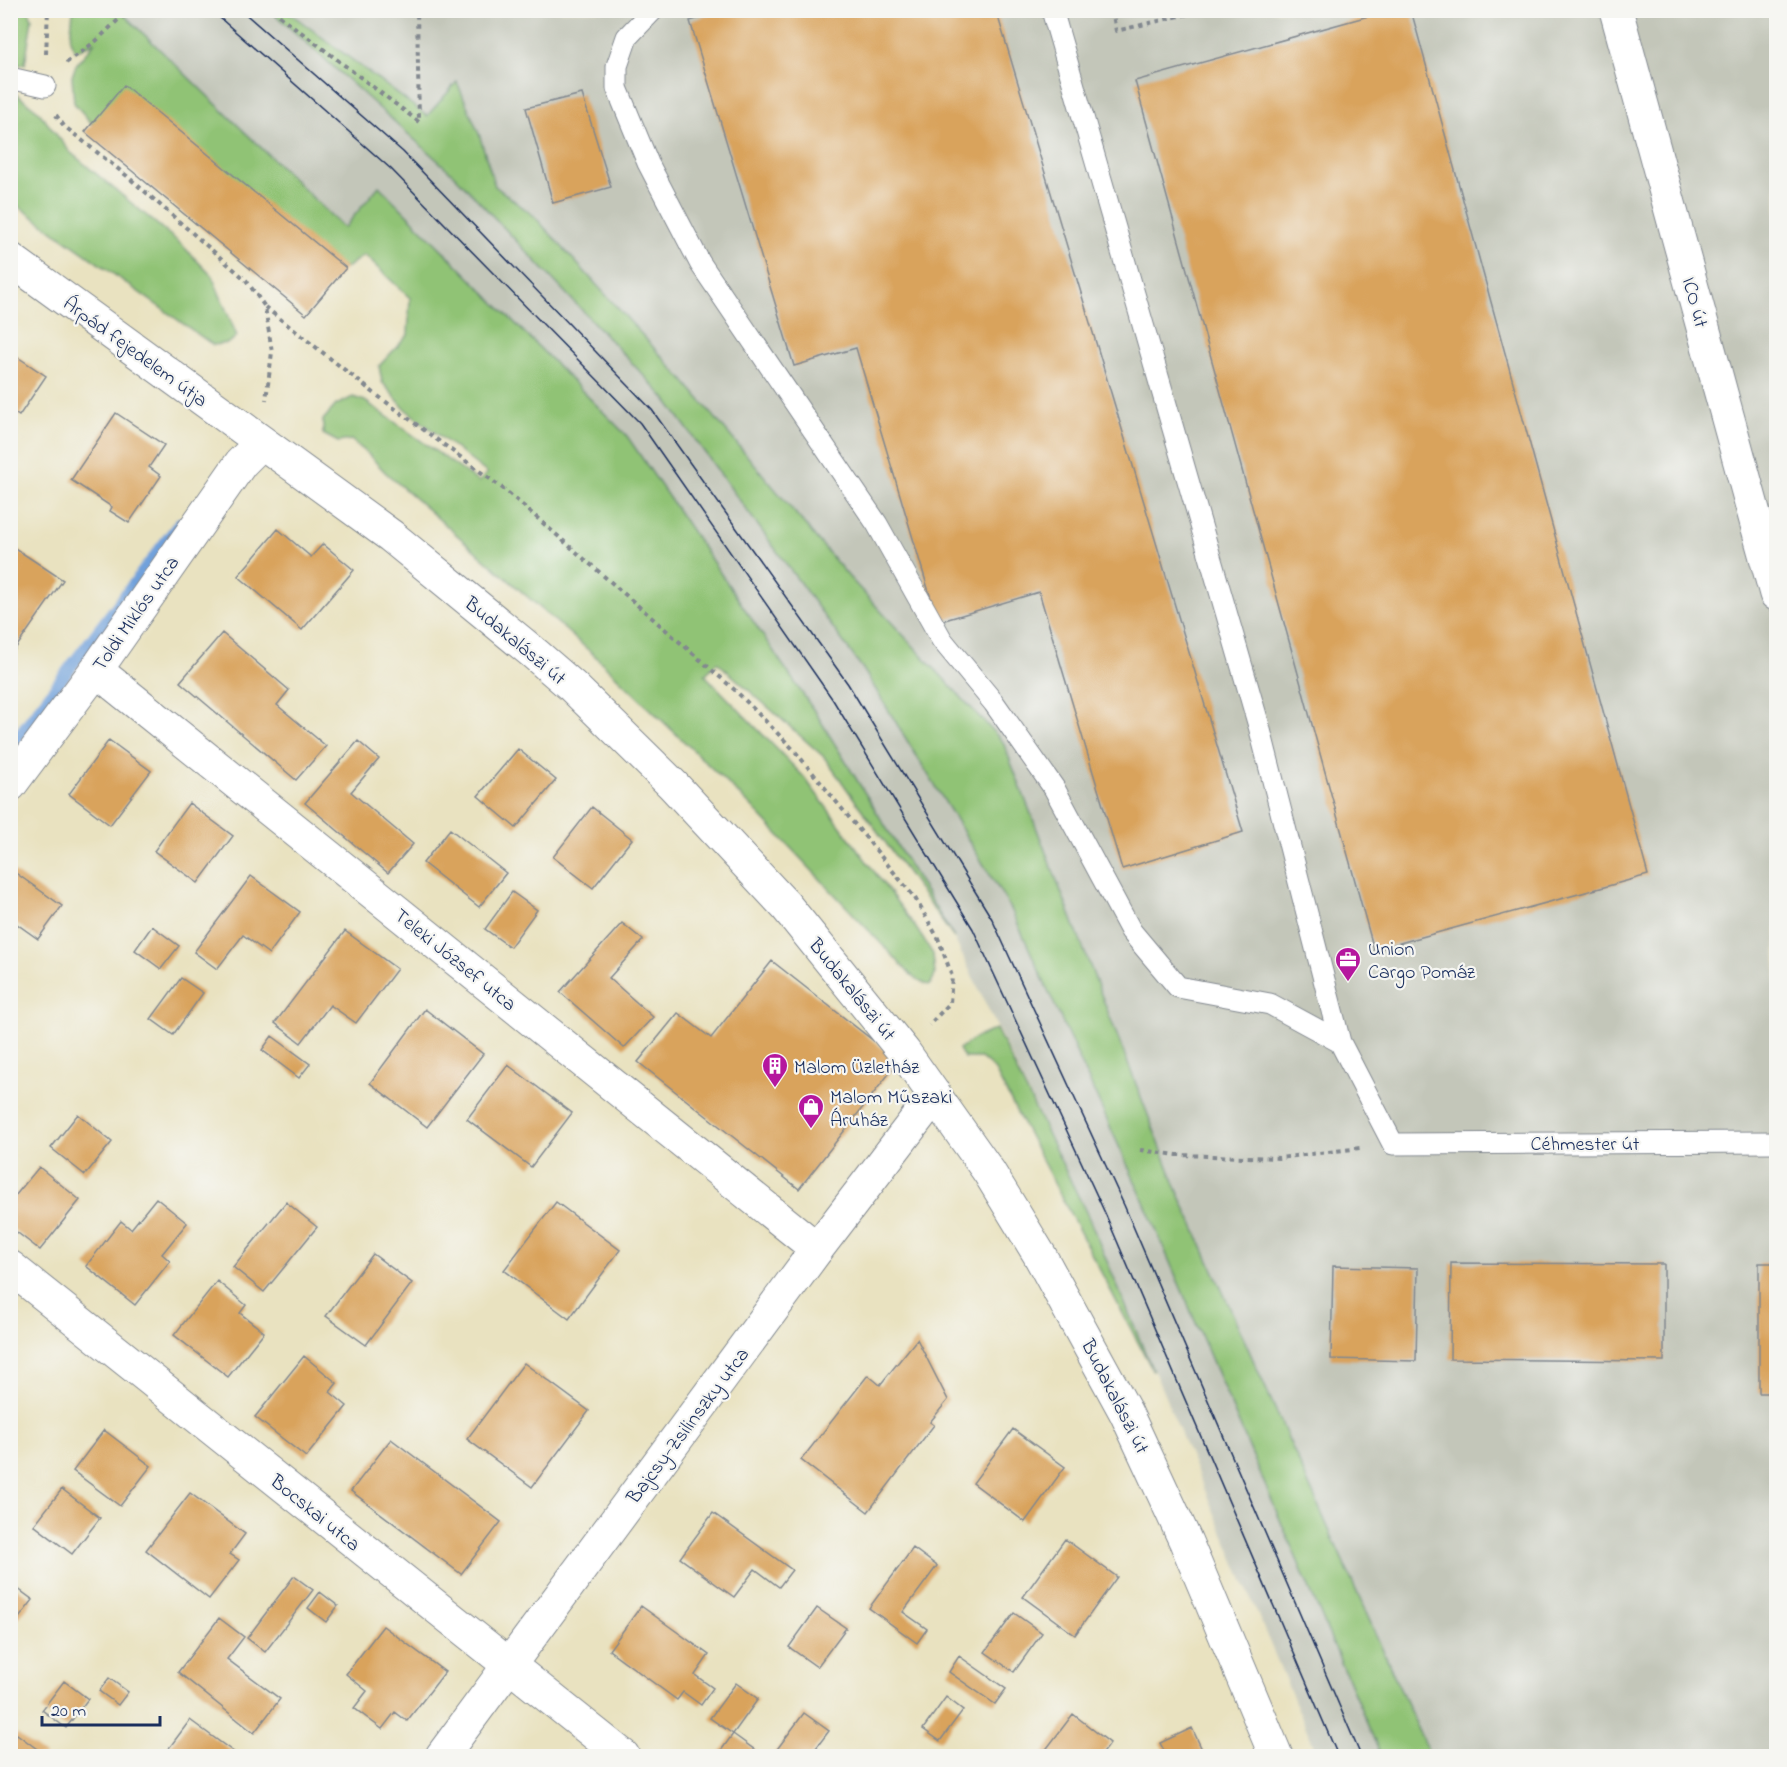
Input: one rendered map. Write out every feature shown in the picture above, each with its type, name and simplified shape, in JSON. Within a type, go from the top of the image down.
[{"type":"street","name":"ICO út","points":[[1616,10],[1776,594]]},
{"type":"street","name":"Árpád fejedelem útja","points":[[10,259],[261,443]]},
{"type":"street","name":"Toldi Miklós utca","points":[[10,785],[96,670],[242,463],[261,443]]},
{"type":"street","name":"Budakalászi út","points":[[261,443],[391,536],[572,686],[673,785],[786,906],[904,1052],[989,1172],[1039,1254],[1121,1403],[1186,1542],[1276,1756]]},
{"type":"street","name":"Teleki József utca","points":[[96,670],[817,1249]]},
{"type":"street","name":"Bajcsy-Zsilinszky utca","points":[[442,1756],[817,1249],[935,1095]]},
{"type":"street","name":"Bocskai utca","points":[[10,1267],[623,1756]]},
{"type":"lane","points":[[653,10],[627,37],[617,66],[617,88],[648,163],[700,262],[877,524],[942,640],[994,703],[1054,788],[1131,930],[1178,987],[1270,1004],[1340,1042]]},
{"type":"lane","points":[[1053,10],[1259,726],[1340,1042],[1393,1144]]},
{"type":"lane","points":[[10,78],[45,86]]},
{"type":"lane","name":"Céhmester út","points":[[1393,1144],[1776,1142]]},
{"type":"path","points":[[48,10],[45,103],[64,126],[127,176],[246,280],[265,307],[374,393],[505,490],[736,691],[794,750],[915,898],[939,938],[952,976],[950,1003],[904,1052]]},
{"type":"path","points":[[45,86],[67,62],[132,10]]},
{"type":"path","points":[[273,10],[419,122],[417,10]]},
{"type":"path","points":[[1112,10],[1116,31],[1205,10]]},
{"type":"path","points":[[261,443],[272,352],[265,307]]},
{"type":"path","points":[[1140,1150],[1177,1155],[1279,1158],[1393,1144]]},
{"type":"shaded area","points":[[120,11],[271,11],[400,125],[455,176],[664,397],[863,669],[1011,909],[1142,1197],[1381,1756],[1318,1756],[1088,1216],[954,938],[817,715],[627,436],[379,186],[344,228]]},
{"type":"shaded area","points":[[287,11],[1776,11],[1776,1756],[1430,1756],[1176,1187],[1003,742],[849,577],[685,382],[534,216],[495,186],[479,134],[457,82],[427,116]]},
{"type":"green space","points":[[10,11],[29,11],[32,19],[25,64],[11,66]]},
{"type":"green space","points":[[73,11],[120,11],[344,228],[379,186],[627,436],[817,715],[954,938],[824,757],[717,662],[705,675],[804,777],[914,925],[933,954],[935,975],[930,985],[910,974],[751,806],[594,655],[385,472],[367,453],[351,440],[338,442],[323,434],[323,420],[336,405],[353,397],[365,401],[479,482],[487,473],[405,409],[382,382],[379,366],[408,335],[410,298],[364,255],[346,268],[92,124],[74,103],[72,76],[76,65],[95,42],[75,51],[70,40]]},
{"type":"green space","points":[[271,11],[287,11],[427,116],[457,82],[479,134],[495,186],[534,216],[685,382],[849,577],[1003,742],[1176,1187],[1430,1756],[1381,1756],[1142,1197],[1011,909],[863,669],[664,397],[455,176]]},
{"type":"green space","points":[[11,93],[15,93],[38,111],[70,152],[182,245],[212,276],[237,336],[229,343],[213,345],[11,201]]},
{"type":"green space","points":[[996,1029],[1088,1216],[1153,1371],[994,1069],[981,1058],[964,1058],[959,1049],[975,1038]]},
{"type":"building","points":[[725,10],[996,10],[1243,832],[1122,869],[1039,592],[938,622],[856,348],[794,366],[690,21]]},
{"type":"building","points":[[1390,10],[1411,10],[1648,875],[1374,950],[1135,81]]},
{"type":"building","points":[[124,85],[346,268],[306,315],[85,132]]},
{"type":"building","points":[[582,94],[611,187],[553,203],[526,108]]},
{"type":"building","points":[[10,352],[46,376],[19,416],[10,410]]},
{"type":"building","points":[[116,413],[164,445],[149,467],[161,476],[129,523],[110,511],[112,507],[71,480]]},
{"type":"building","points":[[278,529],[311,557],[323,544],[354,570],[302,630],[238,576]]},
{"type":"building","points":[[10,545],[63,580],[13,652],[10,650]]},
{"type":"building","points":[[222,633],[289,690],[277,705],[326,746],[296,780],[180,682]]},
{"type":"building","points":[[109,740],[151,771],[110,825],[69,794]]},
{"type":"building","points":[[358,741],[379,759],[351,792],[413,844],[388,873],[305,803]]},
{"type":"building","points":[[518,749],[556,780],[516,828],[478,796]]},
{"type":"building","points":[[189,803],[233,836],[198,883],[154,851]]},
{"type":"building","points":[[592,807],[632,839],[593,888],[553,857]]},
{"type":"building","points":[[450,829],[506,873],[479,907],[423,863]]},
{"type":"building","points":[[10,869],[62,906],[38,939],[10,919]]},
{"type":"building","points":[[251,876],[300,912],[269,954],[243,935],[217,969],[194,952]]},
{"type":"building","points":[[512,892],[537,910],[510,947],[485,929]]},
{"type":"building","points":[[622,923],[643,940],[609,978],[653,1017],[624,1048],[560,992]]},
{"type":"building","points":[[152,926],[179,946],[161,969],[135,950]]},
{"type":"building","points":[[345,931],[397,969],[356,1023],[330,1005],[301,1043],[275,1023]]},
{"type":"building","name":"Malom Üzletház","points":[[772,961],[899,1061],[799,1189],[638,1062],[678,1013],[711,1038]]},
{"type":"building","points":[[181,978],[203,993],[173,1035],[151,1019]]},
{"type":"building","points":[[425,1009],[483,1054],[427,1127],[370,1083]]},
{"type":"building","points":[[272,1036],[310,1064],[299,1078],[262,1050]]},
{"type":"building","points":[[508,1065],[572,1113],[531,1167],[467,1119]]},
{"type":"building","points":[[78,1114],[112,1142],[85,1175],[51,1148]]},
{"type":"building","points":[[39,1167],[80,1200],[40,1250],[10,1227],[10,1202]]},
{"type":"building","points":[[156,1198],[187,1223],[162,1254],[170,1261],[135,1305],[86,1266],[121,1221],[131,1229]]},
{"type":"building","points":[[286,1202],[317,1227],[264,1292],[233,1267]]},
{"type":"building","points":[[556,1202],[620,1250],[569,1319],[504,1270]]},
{"type":"building","points":[[373,1254],[412,1283],[366,1345],[326,1316]]},
{"type":"building","points":[[1451,1263],[1664,1264],[1664,1361],[1450,1359]]},
{"type":"building","points":[[1759,1263],[1776,1263],[1776,1393],[1759,1393]]},
{"type":"building","points":[[1333,1266],[1418,1268],[1416,1361],[1331,1359]]},
{"type":"building","points":[[217,1281],[246,1305],[240,1313],[264,1332],[228,1377],[174,1335]]},
{"type":"building","points":[[917,1339],[948,1400],[930,1422],[934,1425],[868,1512],[801,1460],[868,1375],[880,1385]]},
{"type":"building","points":[[304,1356],[337,1383],[330,1392],[347,1406],[306,1457],[255,1417]]},
{"type":"building","points":[[524,1363],[589,1411],[532,1487],[467,1439]]},
{"type":"building","points":[[1013,1429],[1065,1467],[1025,1522],[973,1483]]},
{"type":"building","points":[[104,1430],[151,1466],[120,1506],[73,1471]]},
{"type":"building","points":[[391,1439],[501,1522],[461,1574],[351,1491]]},
{"type":"building","points":[[62,1489],[100,1518],[72,1554],[34,1525]]},
{"type":"building","points":[[190,1493],[245,1534],[230,1554],[239,1560],[209,1599],[146,1550]]},
{"type":"building","points":[[713,1513],[792,1570],[779,1587],[755,1569],[734,1597],[680,1558]]},
{"type":"building","points":[[1065,1539],[1117,1577],[1075,1635],[1023,1597]]},
{"type":"building","points":[[913,1548],[937,1566],[903,1612],[927,1629],[917,1643],[869,1608]]},
{"type":"building","points":[[294,1576],[313,1590],[265,1652],[247,1638]]},
{"type":"building","points":[[10,1583],[33,1600],[19,1618],[10,1612]]},
{"type":"building","points":[[320,1592],[338,1606],[326,1622],[308,1608]]},
{"type":"building","points":[[641,1606],[709,1655],[695,1675],[713,1688],[701,1705],[683,1692],[677,1700],[609,1650]]},
{"type":"building","points":[[817,1608],[846,1628],[817,1667],[789,1647]]},
{"type":"building","points":[[1014,1613],[1042,1633],[1014,1672],[985,1652]]},
{"type":"building","points":[[219,1618],[244,1637],[227,1659],[280,1699],[254,1733],[178,1672]]},
{"type":"building","points":[[383,1626],[445,1672],[407,1721],[395,1712],[382,1729],[354,1708],[367,1691],[346,1674]]},
{"type":"building","points":[[959,1656],[1006,1689],[995,1704],[949,1672]]},
{"type":"building","points":[[109,1678],[128,1692],[118,1705],[99,1691]]},
{"type":"building","points":[[64,1681],[88,1699],[66,1728],[42,1710]]},
{"type":"building","points":[[736,1683],[758,1699],[733,1734],[710,1718]]},
{"type":"building","points":[[946,1697],[963,1710],[940,1741],[923,1729]]},
{"type":"building","points":[[804,1713],[829,1731],[810,1756],[772,1756]]},
{"type":"building","points":[[1073,1714],[1110,1743],[1100,1756],[1041,1756]]},
{"type":"building","points":[[190,1720],[239,1756],[172,1756],[166,1752]]},
{"type":"building","points":[[1192,1728],[1205,1756],[1167,1756],[1160,1743]]},
{"type":"building","points":[[17,1734],[45,1755],[10,1756],[10,1743]]},
{"type":"building","points":[[733,1734],[755,1750],[750,1756],[717,1756]]},
{"type":"waterway","points":[[10,747],[180,523]]},
{"type":"tram line","points":[[211,10],[391,169],[640,423],[833,700],[973,929],[1105,1213],[1338,1756]]},
{"type":"tram line","points":[[241,10],[403,152],[652,410],[848,684],[992,919],[1124,1205],[1361,1756]]},
{"type":"place","name":"Union Cargo Pomáz","points":[[1348,983]]},
{"type":"place","name":"Malom Üzletház","points":[[775,1089]]},
{"type":"place","name":"Malom Műszaki Áruház","points":[[811,1130]]}]
